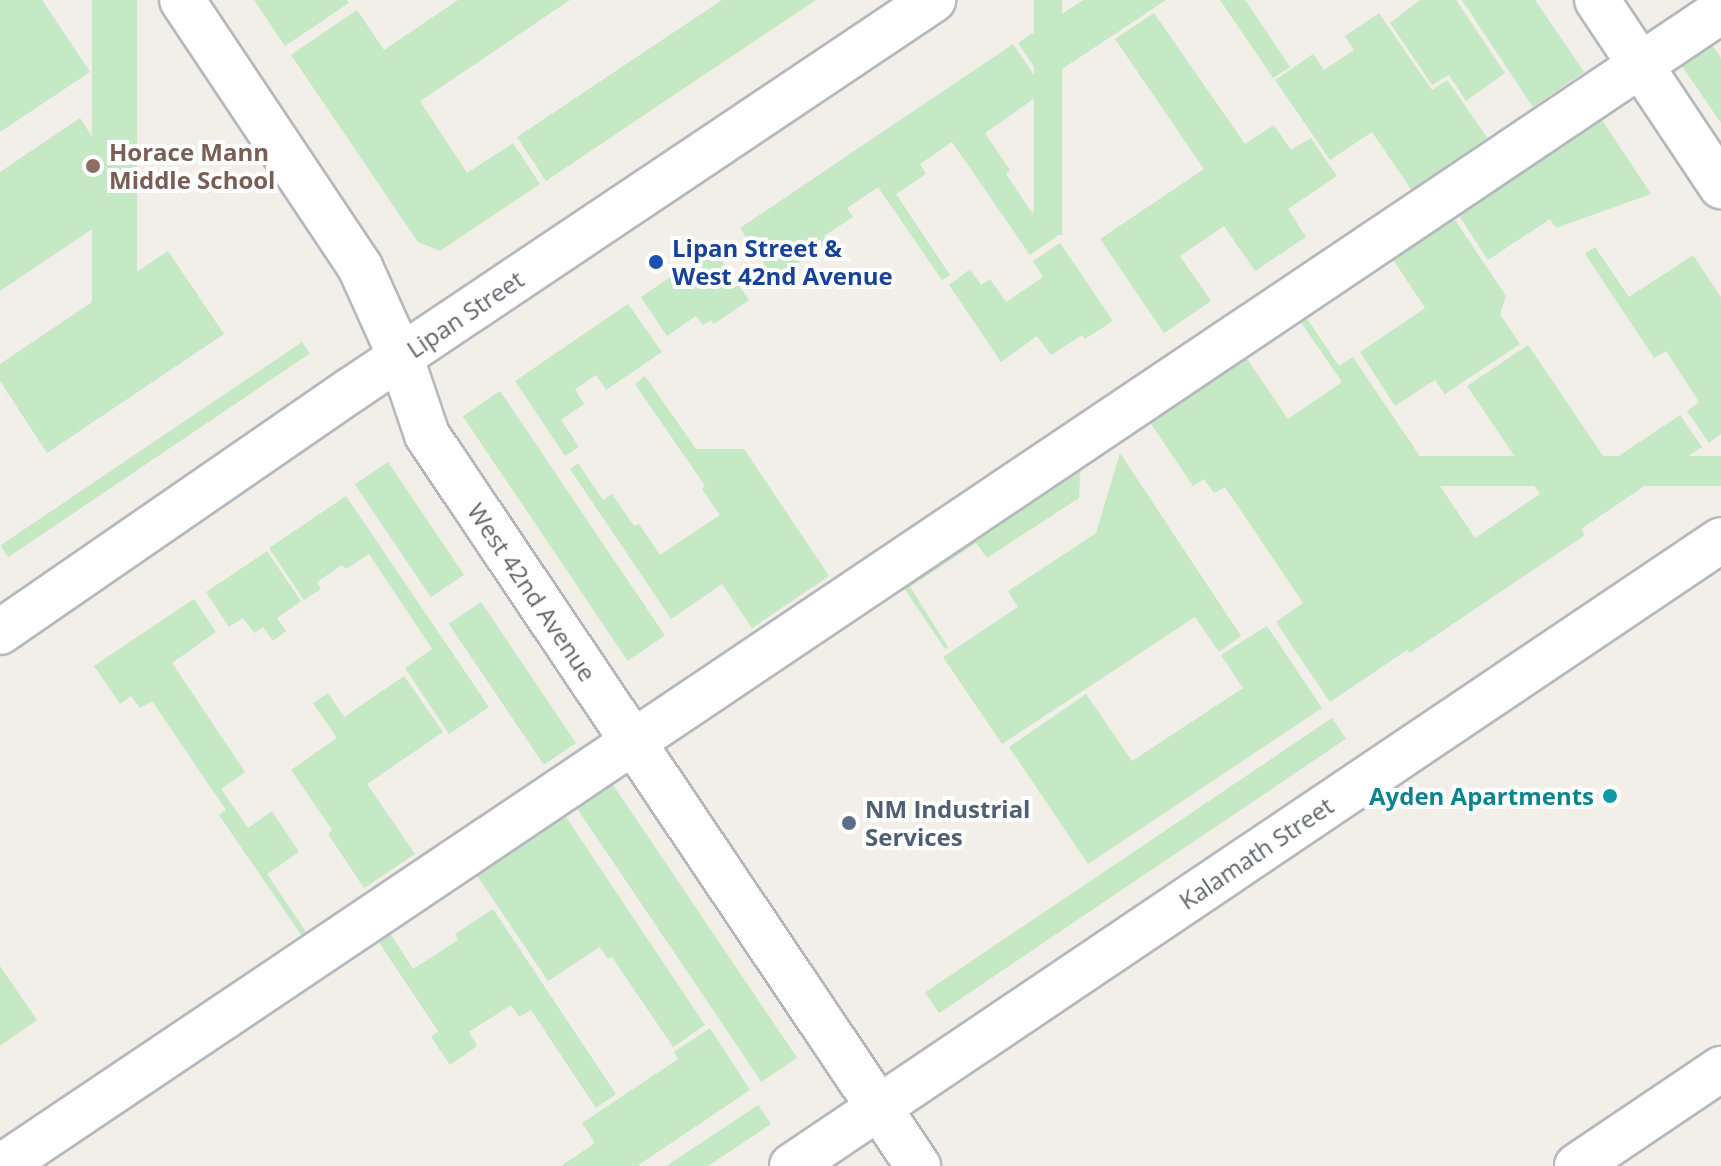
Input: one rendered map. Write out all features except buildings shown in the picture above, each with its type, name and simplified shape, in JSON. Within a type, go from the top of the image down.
[{"type":"street","name":"West 42nd Avenue","points":[[182,0],[360,267],[401,358],[427,435],[918,1166]]},
{"type":"street","name":"Lipan Street","points":[[0,632],[933,0]]},
{"type":"street","points":[[1597,0],[1721,186]]},
{"type":"street","points":[[2,1166],[1721,11]]},
{"type":"street","name":"Kalamath Street","points":[[792,1166],[1721,540]]},
{"type":"street","points":[[1577,1166],[1721,1069]]},
{"type":"green space","points":[[0,0],[42,0],[90,72],[0,132]]},
{"type":"green space","points":[[92,0],[137,0],[137,387],[92,387]]},
{"type":"green space","points":[[254,0],[347,0],[349,3],[285,46]]},
{"type":"green space","points":[[458,0],[570,0],[420,101],[467,173],[513,143],[540,184],[440,251],[418,242],[291,55],[357,10],[384,50]]},
{"type":"green space","points":[[722,0],[816,0],[546,181],[517,137]]},
{"type":"green space","points":[[1034,0],[1062,0],[1062,235],[1034,235]]},
{"type":"green space","points":[[1083,0],[1166,0],[1044,81],[1018,43]]},
{"type":"green space","points":[[1220,0],[1245,0],[1290,67],[1273,78]]},
{"type":"green space","points":[[1420,0],[1456,0],[1505,73],[1466,101],[1449,75],[1432,85],[1390,23]]},
{"type":"green space","points":[[1462,0],[1535,0],[1584,72],[1533,107]]},
{"type":"green space","points":[[1154,13],[1245,144],[1274,125],[1291,150],[1311,138],[1337,176],[1288,209],[1306,237],[1255,271],[1224,226],[1180,256],[1211,301],[1164,333],[1100,239],[1204,169],[1115,39]]},
{"type":"green space","points":[[1379,13],[1432,90],[1447,80],[1489,140],[1413,192],[1372,132],[1330,160],[1275,80],[1313,54],[1324,70],[1354,50],[1345,36]]},
{"type":"green space","points":[[1706,36],[1721,58],[1721,123],[1675,56]]},
{"type":"green space","points":[[1013,44],[1045,91],[985,133],[1010,170],[1006,174],[1032,213],[1041,207],[1060,234],[1030,255],[952,142],[920,164],[926,174],[896,194],[950,275],[942,280],[878,187],[847,208],[853,217],[824,236],[828,243],[774,279],[740,228]]},
{"type":"green space","points":[[1598,114],[1651,194],[1556,228],[1550,219],[1488,260],[1454,208]]},
{"type":"green space","points":[[80,118],[134,201],[0,291],[0,172]]},
{"type":"green space","points":[[1451,214],[1506,296],[1500,314],[1520,344],[1445,394],[1435,380],[1395,406],[1360,352],[1425,308],[1390,255]]},
{"type":"green space","points":[[1060,243],[1113,321],[1085,339],[1082,335],[1051,355],[1037,336],[1001,362],[949,285],[970,269],[981,285],[990,279],[1006,302],[1043,277],[1033,261]]},
{"type":"green space","points":[[1595,247],[1629,297],[1693,255],[1721,297],[1721,434],[1709,443],[1687,411],[1699,402],[1666,351],[1654,358],[1585,254]]},
{"type":"green space","points":[[713,248],[749,300],[714,324],[711,320],[703,325],[696,316],[667,336],[641,297]]},
{"type":"green space","points":[[168,251],[224,334],[47,453],[0,381],[0,364]]},
{"type":"green space","points":[[628,304],[662,352],[606,390],[596,375],[575,389],[584,404],[561,420],[579,447],[565,456],[515,381]]},
{"type":"green space","points":[[1304,314],[1339,366],[1353,357],[1475,538],[1540,494],[1467,386],[1528,345],[1608,463],[1680,415],[1702,447],[1581,529],[1585,535],[1410,653],[1407,650],[1330,702],[1276,622],[1303,603],[1225,487],[1214,493],[1204,479],[1193,486],[1147,418],[1243,353],[1288,419],[1342,382],[1298,318]]},
{"type":"green space","points":[[302,342],[310,354],[8,557],[0,546]]},
{"type":"green space","points":[[645,376],[696,449],[744,449],[829,576],[752,628],[722,584],[671,619],[570,469],[578,463],[603,500],[612,494],[634,526],[639,524],[660,555],[720,515],[702,489],[705,486],[635,384]]},
{"type":"green space","points":[[500,391],[665,636],[628,661],[463,416]]},
{"type":"green space","points":[[1120,453],[1241,636],[1219,652],[1195,617],[1002,744],[943,657],[1018,607],[1008,591],[1096,533]]},
{"type":"green space","points":[[1259,456],[1721,456],[1721,486],[1259,486]]},
{"type":"green space","points":[[1081,461],[1079,498],[987,558],[976,543],[910,587],[948,647],[945,649],[900,582]]},
{"type":"green space","points":[[388,462],[464,575],[431,597],[355,484]]},
{"type":"green space","points":[[346,496],[489,707],[449,734],[405,668],[432,649],[369,554],[346,569],[342,565],[317,582],[321,589],[304,600],[269,548]]},
{"type":"green space","points":[[267,551],[301,601],[277,618],[286,631],[273,641],[263,627],[254,633],[243,618],[229,627],[206,592]]},
{"type":"green space","points":[[194,599],[216,632],[172,663],[245,772],[221,789],[248,828],[272,811],[299,852],[267,874],[306,932],[302,936],[219,815],[226,810],[152,701],[140,708],[131,696],[120,704],[94,666]]},
{"type":"green space","points":[[481,602],[576,743],[544,765],[449,624]]},
{"type":"green space","points":[[1267,626],[1322,708],[1088,864],[1009,747],[1086,694],[1132,761],[1243,688],[1221,655]]},
{"type":"green space","points":[[404,676],[443,732],[367,784],[415,854],[364,888],[328,834],[332,830],[291,770],[337,738],[313,703],[328,693],[344,717]]},
{"type":"green space","points":[[1332,718],[1346,739],[939,1013],[925,993]]},
{"type":"green space","points":[[607,776],[797,1058],[761,1082],[571,800]]},
{"type":"green space","points":[[560,808],[705,1025],[673,1047],[612,957],[608,959],[600,947],[548,981],[472,868]]},
{"type":"green space","points":[[493,909],[616,1094],[596,1108],[531,1010],[519,1017],[511,1005],[469,1032],[477,1046],[450,1065],[431,1037],[438,1031],[372,932],[384,924],[413,969],[458,940],[455,934]]},
{"type":"green space","points":[[0,966],[37,1020],[0,1046]]},
{"type":"green space","points":[[710,1028],[750,1090],[637,1166],[561,1166],[595,1143],[582,1123],[678,1059],[674,1052]]},
{"type":"green space","points":[[758,1105],[771,1124],[708,1166],[666,1166]]},
{"type":"place","name":"Horace Mann Middle School","points":[[93,166]]},
{"type":"place","name":"Lipan Street & West 42nd Avenue","points":[[656,262]]},
{"type":"place","name":"Ayden Apartments","points":[[1610,796]]},
{"type":"place","name":"NM Industrial Services","points":[[849,823]]}]
